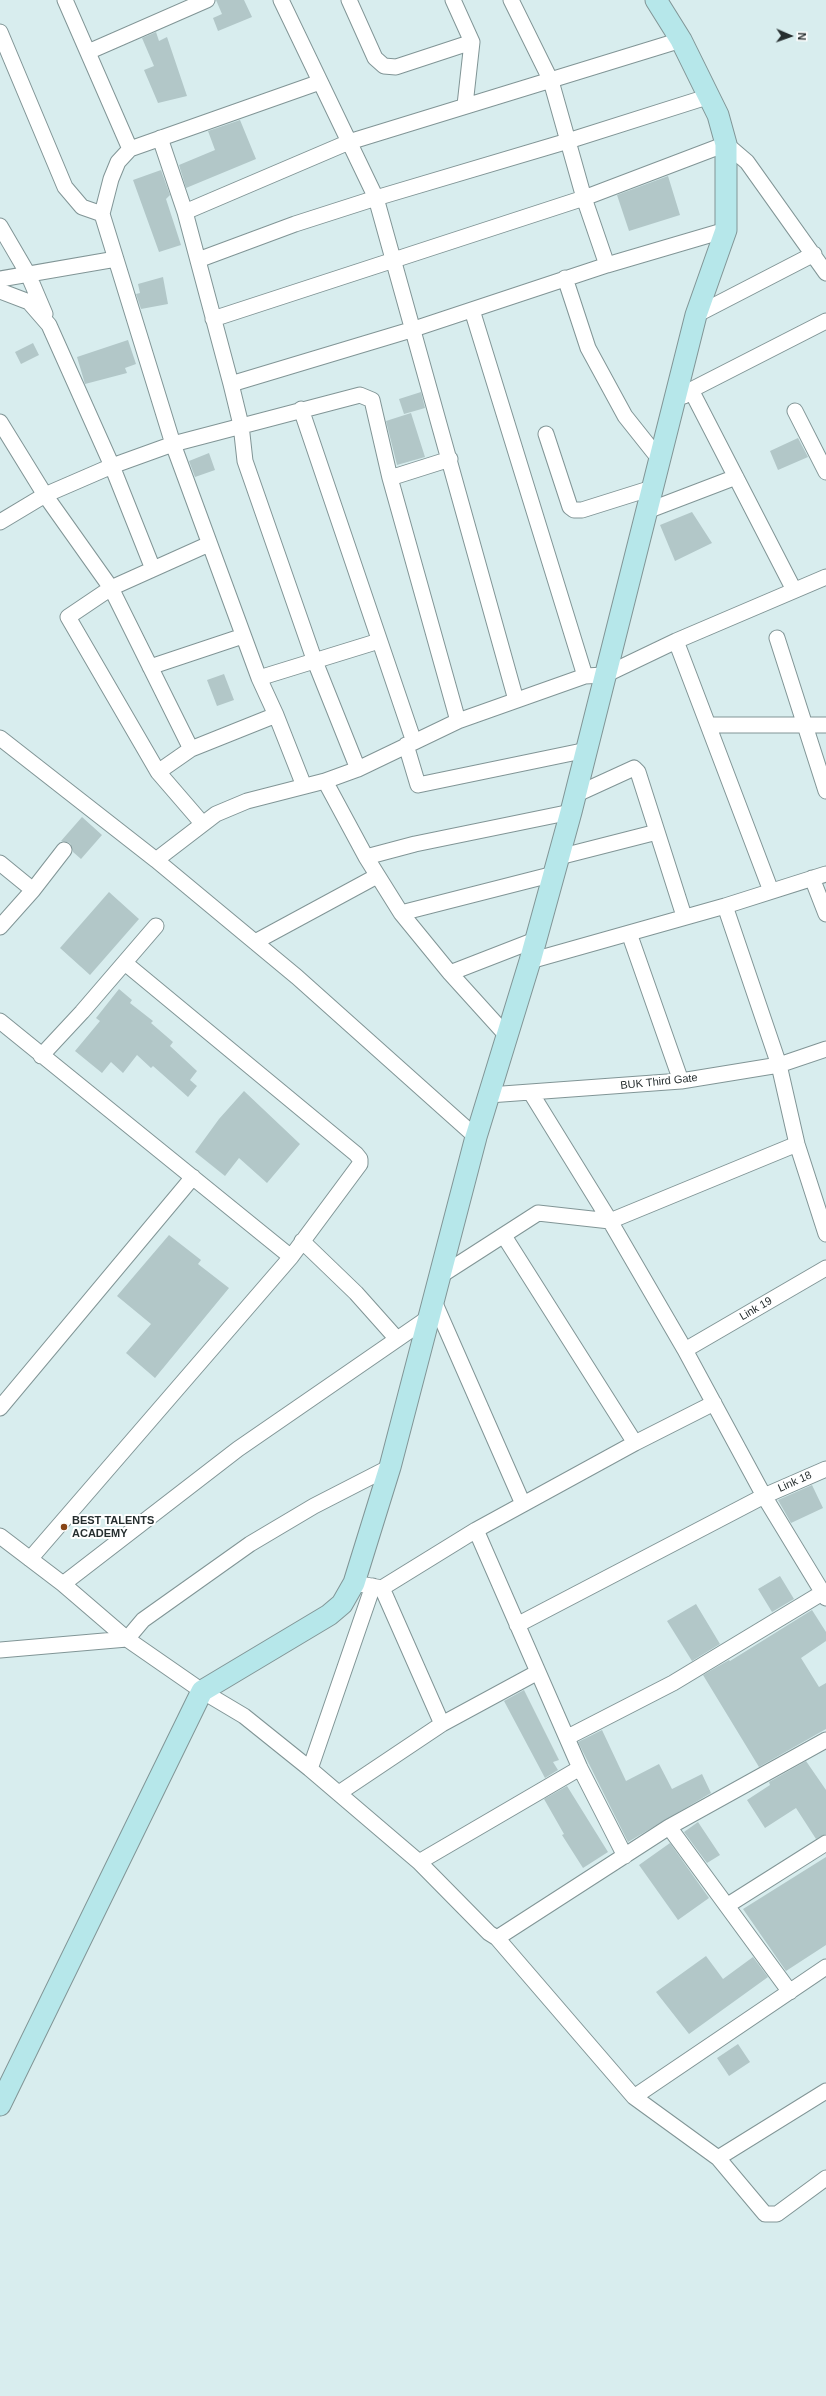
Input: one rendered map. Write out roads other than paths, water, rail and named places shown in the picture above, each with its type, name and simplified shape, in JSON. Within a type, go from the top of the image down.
[{"type":"street","points":[[65,0],[130,149]]},
{"type":"street","points":[[88,52],[206,0]]},
{"type":"street","points":[[281,0],[376,198],[414,329],[516,700]]},
{"type":"street","points":[[349,0],[375,58],[384,66],[396,67],[472,42]]},
{"type":"street","points":[[454,0],[472,42],[465,105]]},
{"type":"street","points":[[511,0],[551,81],[584,198],[607,265]]},
{"type":"street","points":[[310,1769],[370,1586],[390,1467],[430,1309],[476,1137],[530,961],[587,750],[595,676],[647,511],[696,315],[726,230],[726,144],[710,96],[681,40],[656,0]]},
{"type":"street","points":[[0,32],[65,187],[82,208],[102,214]]},
{"type":"street","points":[[185,212],[349,142],[465,105],[551,81],[681,40]]},
{"type":"street","points":[[304,786],[276,715],[259,678],[173,444],[102,214],[115,168],[130,149],[320,82]]},
{"type":"street","points":[[198,260],[295,224],[376,198],[568,141],[710,96]]},
{"type":"street","points":[[160,138],[185,212],[198,260],[241,425],[246,461],[314,659],[358,768]]},
{"type":"street","points":[[213,319],[393,259],[584,198],[726,144]]},
{"type":"street","points":[[726,144],[747,162],[814,254],[826,273]]},
{"type":"street","points":[[0,226],[28,274],[49,325],[112,466],[153,569]]},
{"type":"street","points":[[231,384],[414,329],[565,278],[726,230]]},
{"type":"street","points":[[696,315],[814,254]]},
{"type":"street","points":[[0,279],[116,259]]},
{"type":"street","points":[[565,278],[588,348],[625,416],[660,460]]},
{"type":"street","points":[[0,291],[29,302],[49,325]]},
{"type":"street","points":[[472,310],[595,676]]},
{"type":"street","points":[[674,405],[691,390],[826,321]]},
{"type":"street","points":[[691,390],[794,590]]},
{"type":"street","points":[[0,522],[46,495],[112,466],[173,444],[301,409],[360,395],[372,400],[390,478],[458,721]]},
{"type":"street","points":[[301,409],[379,641],[410,744],[418,785],[587,750]]},
{"type":"street","points":[[795,410],[826,472]]},
{"type":"street","points":[[0,422],[46,495],[111,588],[191,749]]},
{"type":"street","points":[[546,434],[570,507],[574,510],[652,488]]},
{"type":"street","points":[[390,478],[450,459]]},
{"type":"street","points":[[647,511],[736,477]]},
{"type":"street","points":[[202,823],[158,772],[68,617],[111,588],[209,544]]},
{"type":"street","points":[[156,860],[202,823],[216,814],[247,801],[325,781],[358,768],[458,721],[516,700],[595,676],[676,640],[826,578]]},
{"type":"street","points":[[150,667],[243,636]]},
{"type":"street","points":[[777,638],[807,726],[826,791]]},
{"type":"street","points":[[676,640],[771,891]]},
{"type":"street","points":[[259,678],[314,659],[379,641]]},
{"type":"street","points":[[158,772],[191,749],[276,715]]},
{"type":"street","points":[[708,725],[826,725]]},
{"type":"street","points":[[0,738],[156,860],[297,977],[476,1137]]},
{"type":"street","points":[[366,857],[573,804],[634,768],[638,772],[684,916]]},
{"type":"street","points":[[325,781],[366,857],[401,913],[450,973],[507,1036]]},
{"type":"street","points":[[401,913],[657,832]]},
{"type":"street","points":[[0,927],[33,890],[64,850]]},
{"type":"street","points":[[0,863],[33,890]]},
{"type":"street","points":[[255,942],[377,876]]},
{"type":"street","points":[[530,961],[684,916],[724,906],[819,876],[826,914]]},
{"type":"street","points":[[724,906],[779,1065],[797,1144],[826,1234]]},
{"type":"street","points":[[41,1056],[156,926]]},
{"type":"street","points":[[629,933],[681,1081]]},
{"type":"street","points":[[450,973],[535,940]]},
{"type":"street","points":[[30,1559],[291,1257],[360,1164],[360,1159],[125,962]]},
{"type":"street","points":[[0,1021],[41,1056],[194,1177],[291,1257]]},
{"type":"street","name":"BUK Third Gate","points":[[489,1095],[681,1081],[779,1065],[826,1048]]},
{"type":"street","points":[[531,1093],[610,1221],[685,1350],[764,1496],[820,1577],[824,1596],[673,1683],[568,1737]]},
{"type":"street","points":[[440,1276],[538,1213],[610,1221],[797,1144]]},
{"type":"street","points":[[0,1408],[194,1177]]},
{"type":"street","points":[[504,1236],[635,1443]]},
{"type":"street","points":[[302,1241],[360,1298],[398,1339]]},
{"type":"street","name":"Link 19","points":[[685,1350],[826,1268]]},
{"type":"street","points":[[63,1584],[238,1449],[398,1339],[430,1309]]},
{"type":"street","points":[[430,1309],[523,1504]]},
{"type":"street","points":[[0,2105],[202,1691],[328,1615],[370,1586],[635,1443],[714,1403]]},
{"type":"street","points":[[0,1650],[127,1639],[143,1620],[250,1544],[314,1506],[390,1467]]},
{"type":"street","name":"Link 18","points":[[517,1625],[764,1496],[826,1469]]},
{"type":"street","points":[[476,1530],[568,1737],[580,1768],[625,1856]]},
{"type":"street","points":[[0,1536],[63,1584],[127,1639],[202,1691],[244,1716],[310,1769],[419,1862],[489,1933],[497,1938],[634,2097],[718,2158],[765,2214],[777,2214],[826,2178]]},
{"type":"street","points":[[370,1586],[442,1724]]},
{"type":"street","points":[[339,1794],[442,1724],[538,1672]]},
{"type":"street","points":[[497,1938],[669,1827],[826,1740]]},
{"type":"street","points":[[419,1862],[580,1768]]},
{"type":"street","points":[[669,1827],[728,1905],[790,1992]]},
{"type":"street","points":[[728,1905],[826,1843]]},
{"type":"street","points":[[634,2097],[826,1967]]},
{"type":"street","points":[[718,2158],[826,2091]]},
{"type":"place","name":"BEST TALENTS ACADEMY","points":[[64,1527]]}]
